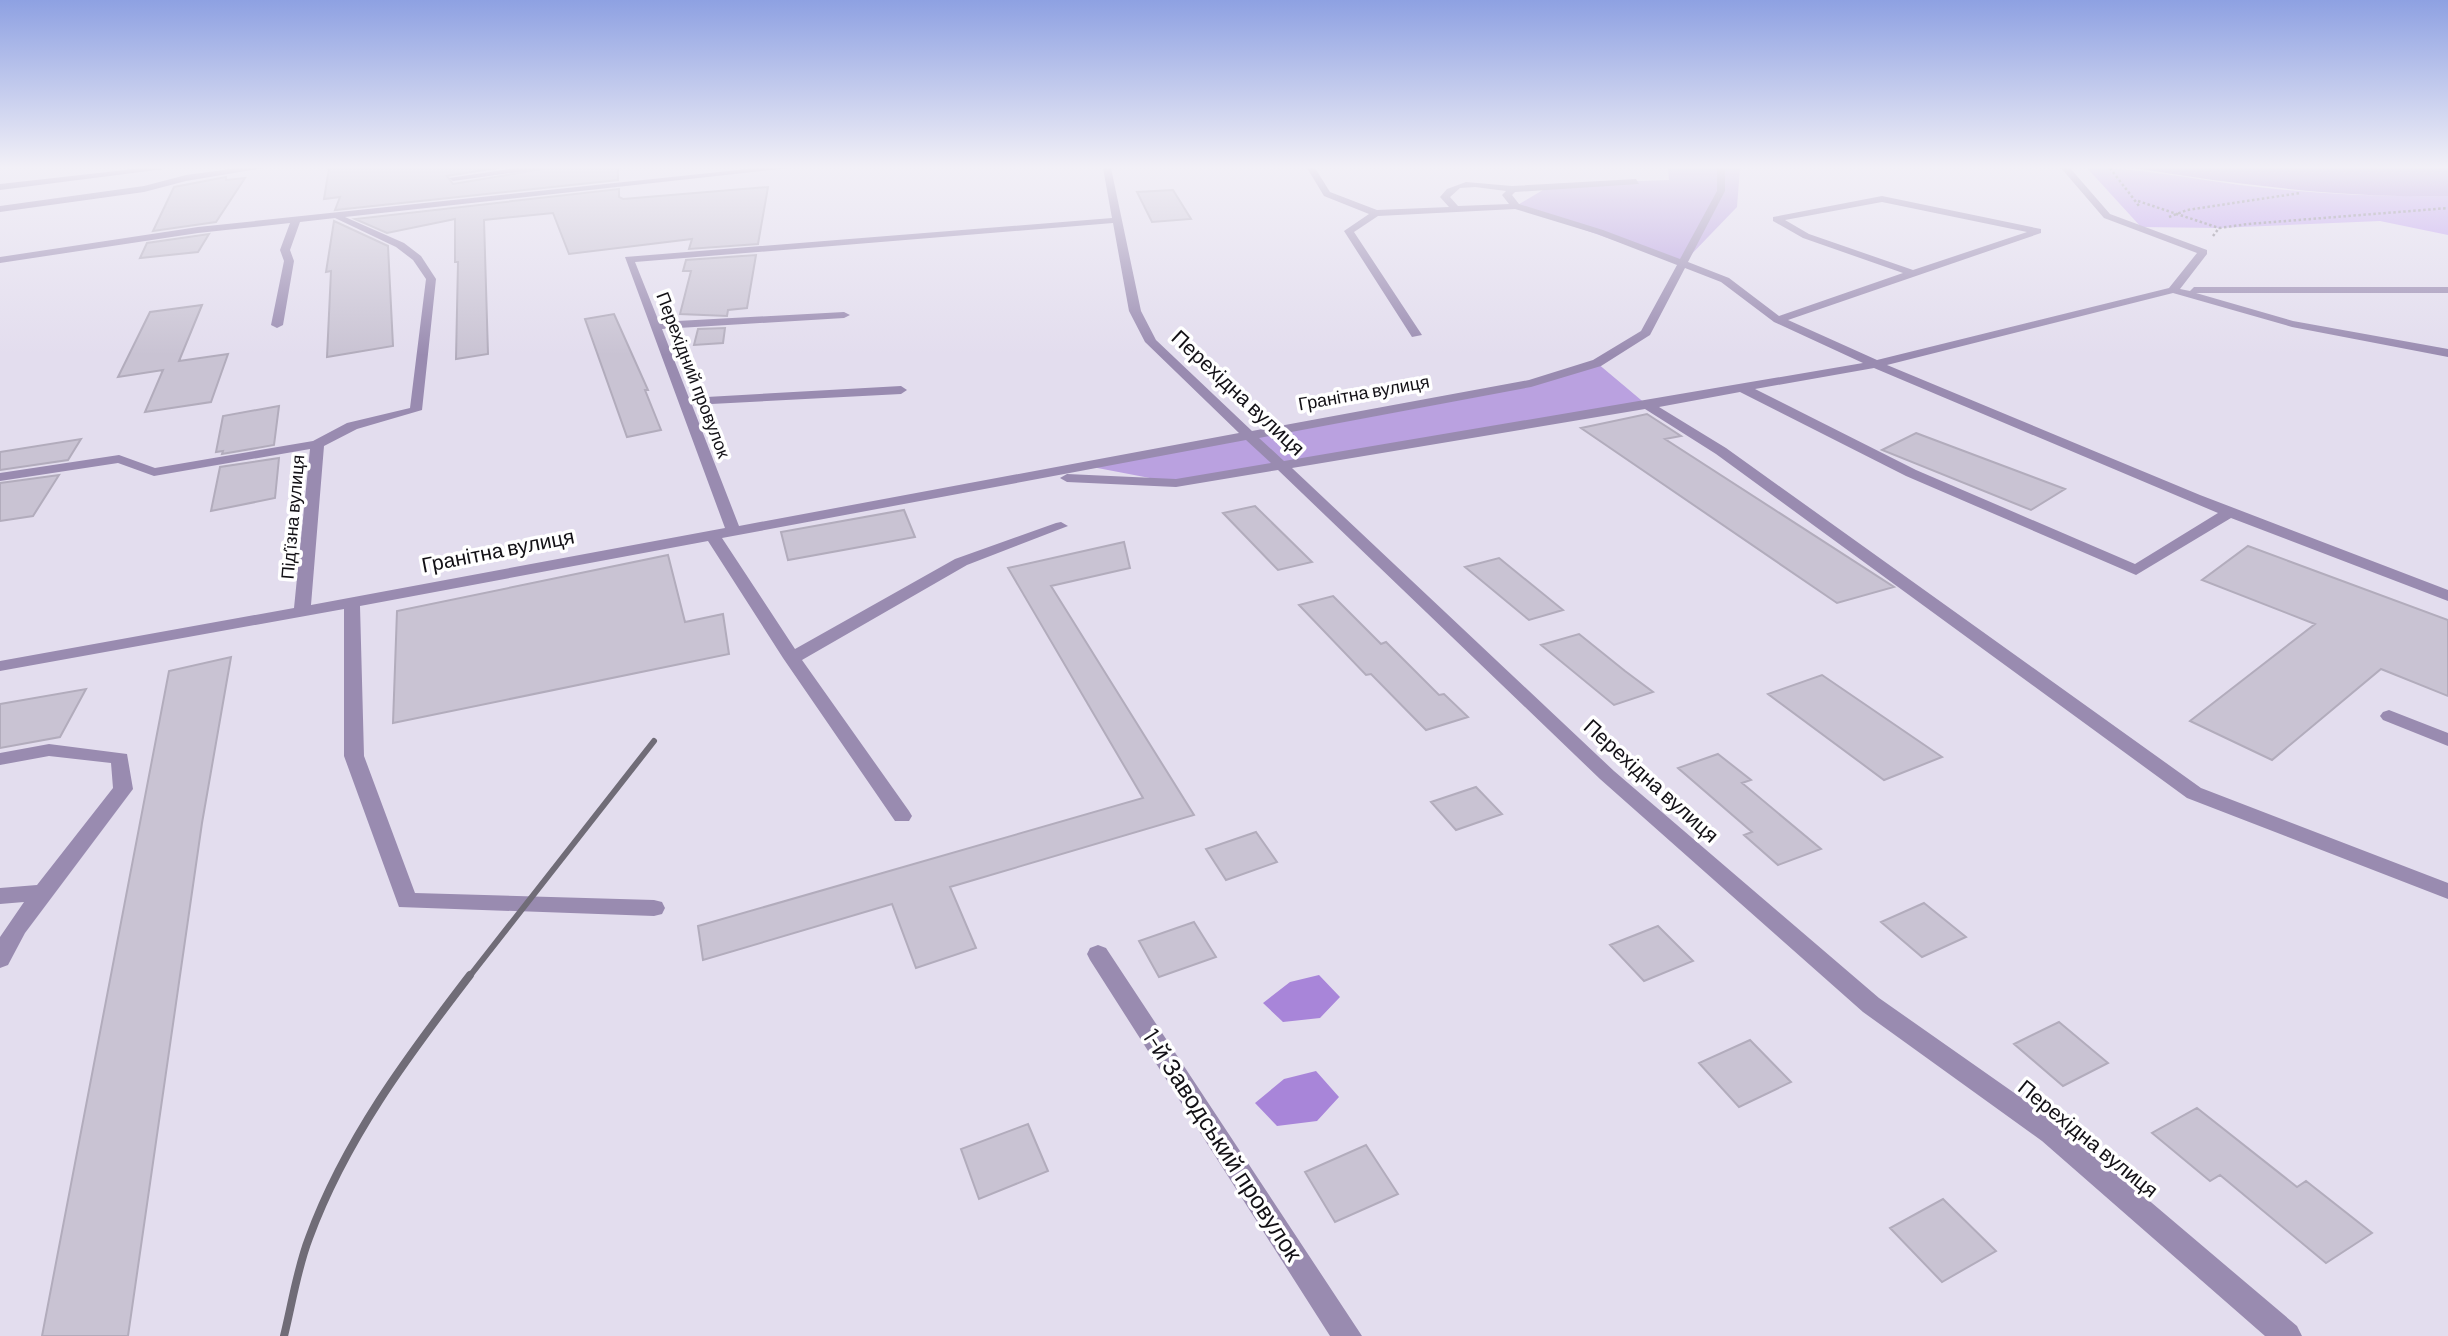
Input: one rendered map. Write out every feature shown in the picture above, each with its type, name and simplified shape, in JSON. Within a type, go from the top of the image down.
[{"type":"street","points":[[0,260],[196,230]]},
{"type":"street","points":[[277,325],[289,261],[285,250],[292,230]]},
{"type":"street","name":"Підʼїзна вулиця","points":[[302,611],[317,444],[352,426],[416,410],[430,279],[417,258],[400,244],[368,230]]},
{"type":"street","name":"Перехідний провулок","points":[[734,531],[629,259],[988,230]]},
{"type":"street","name":"Перехідна вулиця","points":[[1120,230],[1135,311],[1151,342],[1607,775],[1871,1004],[2051,1133],[2287,1336]]},
{"type":"street","points":[[1350,230],[1416,335]]},
{"type":"street","points":[[1595,230],[1725,280],[1778,320],[1875,364],[2231,511],[2448,596]]},
{"type":"street","name":"Гранітна вулиця","points":[[0,666],[1531,383],[1597,363],[1646,333],[1700,230]]},
{"type":"street","points":[[1796,230],[1913,273]]},
{"type":"street","points":[[1778,320],[2038,232],[2030,230]]},
{"type":"street","points":[[2149,230],[2203,252],[2173,290],[2291,324],[2448,353]]},
{"type":"street","name":"Гранітна вулиця","points":[[1004,481],[1086,477],[1125,482],[1176,483],[1647,405],[1875,364],[2173,290],[2448,290]]},
{"type":"street","points":[[655,326],[844,314]]},
{"type":"street","points":[[1742,388],[1911,473],[2136,570],[2231,511]]},
{"type":"street","points":[[684,402],[901,390]]},
{"type":"street","points":[[1647,405],[1721,451],[2194,793],[2448,891]]},
{"type":"street","points":[[0,477],[119,459],[154,472],[317,444]]},
{"type":"street","points":[[792,658],[961,562],[1061,526]]},
{"type":"street","points":[[712,535],[792,658],[902,816]]},
{"type":"street","points":[[352,602],[354,756],[407,901],[654,908]]},
{"type":"street","points":[[2389,716],[2448,740]]},
{"type":"street","points":[[0,760],[49,750],[120,758],[123,789],[16,928],[0,959]]},
{"type":"street","points":[[0,896],[45,892]]},
{"type":"street","name":"1-й Заводський провулок","points":[[1098,954],[1347,1336]]},
{"type":"path","points":[[2203,252],[2217,230]]},
{"type":"shaded area","points":[[1586,230],[1714,230],[1682,264]]},
{"type":"shaded area","points":[[2425,230],[2448,230],[2448,235]]},
{"type":"shaded area","points":[[1597,363],[1647,405],[1176,483],[1087,466],[1531,383]]},
{"type":"shaded area","points":[[1319,975],[1340,997],[1320,1018],[1283,1022],[1263,1003],[1290,982]]},
{"type":"shaded area","points":[[1316,1071],[1339,1097],[1317,1121],[1277,1126],[1255,1103],[1284,1079]]},
{"type":"building","points":[[333,230],[354,230],[388,246],[393,346],[327,357],[331,271],[326,272]]},
{"type":"building","points":[[455,230],[484,230],[488,354],[456,359],[458,262],[455,262]]},
{"type":"building","points":[[560,230],[760,230],[758,244],[689,249],[692,239],[569,254]]},
{"type":"building","points":[[209,234],[198,252],[140,258],[147,243]]},
{"type":"building","points":[[756,255],[747,308],[728,310],[727,316],[680,314],[691,271],[683,271],[686,260]]},
{"type":"building","points":[[202,305],[179,361],[228,354],[211,402],[145,412],[163,370],[118,377],[150,312]]},
{"type":"building","points":[[614,314],[648,390],[645,390],[661,430],[627,437],[585,319]]},
{"type":"building","points":[[725,328],[723,343],[694,345],[698,329]]},
{"type":"building","points":[[279,406],[274,445],[222,454],[223,451],[216,452],[223,416]]},
{"type":"building","points":[[1647,414],[1681,436],[1665,439],[1894,587],[1837,603],[1581,428]]},
{"type":"building","points":[[1916,433],[2065,489],[2031,510],[1882,450]]},
{"type":"building","points":[[81,439],[68,460],[0,470],[0,452]]},
{"type":"building","points":[[279,458],[275,498],[211,511],[220,467]]},
{"type":"building","points":[[59,475],[33,516],[0,521],[0,483]]},
{"type":"building","points":[[1255,506],[1312,562],[1278,570],[1223,513]]},
{"type":"building","points":[[904,510],[915,537],[788,560],[781,532]]},
{"type":"building","points":[[1124,542],[1130,568],[1051,586],[1194,815],[950,887],[976,948],[916,968],[892,904],[703,960],[698,926],[1143,798],[1008,568]]},
{"type":"building","points":[[2248,546],[2448,620],[2448,696],[2381,669],[2272,760],[2190,721],[2315,624],[2202,580]]},
{"type":"building","points":[[668,555],[685,622],[723,614],[729,654],[393,723],[397,611]]},
{"type":"building","points":[[1499,558],[1563,610],[1529,620],[1465,567]]},
{"type":"building","points":[[1333,596],[1381,644],[1386,642],[1439,695],[1444,694],[1468,717],[1426,730],[1371,674],[1366,675],[1299,605]]},
{"type":"building","points":[[1579,634],[1653,692],[1614,705],[1541,645]]},
{"type":"building","points":[[231,657],[202,823],[128,1336],[42,1336],[169,671]]},
{"type":"building","points":[[1822,675],[1942,757],[1884,780],[1768,694]]},
{"type":"building","points":[[86,689],[60,737],[0,748],[0,704]]},
{"type":"building","points":[[1718,754],[1751,780],[1742,783],[1821,849],[1778,865],[1744,835],[1752,832],[1678,768]]},
{"type":"building","points":[[1476,787],[1502,814],[1456,830],[1431,802]]},
{"type":"building","points":[[1256,832],[1277,862],[1226,880],[1206,849]]},
{"type":"building","points":[[1924,903],[1966,937],[1922,957],[1881,922]]},
{"type":"building","points":[[1194,922],[1216,957],[1159,977],[1139,941]]},
{"type":"building","points":[[1658,926],[1693,961],[1644,981],[1610,945]]},
{"type":"building","points":[[2059,1022],[2108,1063],[2063,1086],[2014,1044]]},
{"type":"building","points":[[1750,1040],[1791,1082],[1739,1107],[1699,1063]]},
{"type":"building","points":[[2197,1108],[2297,1187],[2306,1181],[2372,1233],[2326,1263],[2220,1175],[2210,1181],[2152,1133]]},
{"type":"building","points":[[1028,1124],[1048,1171],[979,1199],[961,1149]]},
{"type":"building","points":[[1366,1145],[1398,1194],[1335,1222],[1305,1172]]},
{"type":"building","points":[[1943,1199],[1996,1251],[1942,1282],[1890,1228]]},
{"type":"railway","points":[[469,977],[654,741]]},
{"type":"railway","points":[[284,1336],[305,1250],[340,1167],[379,1100],[470,975]]}]
